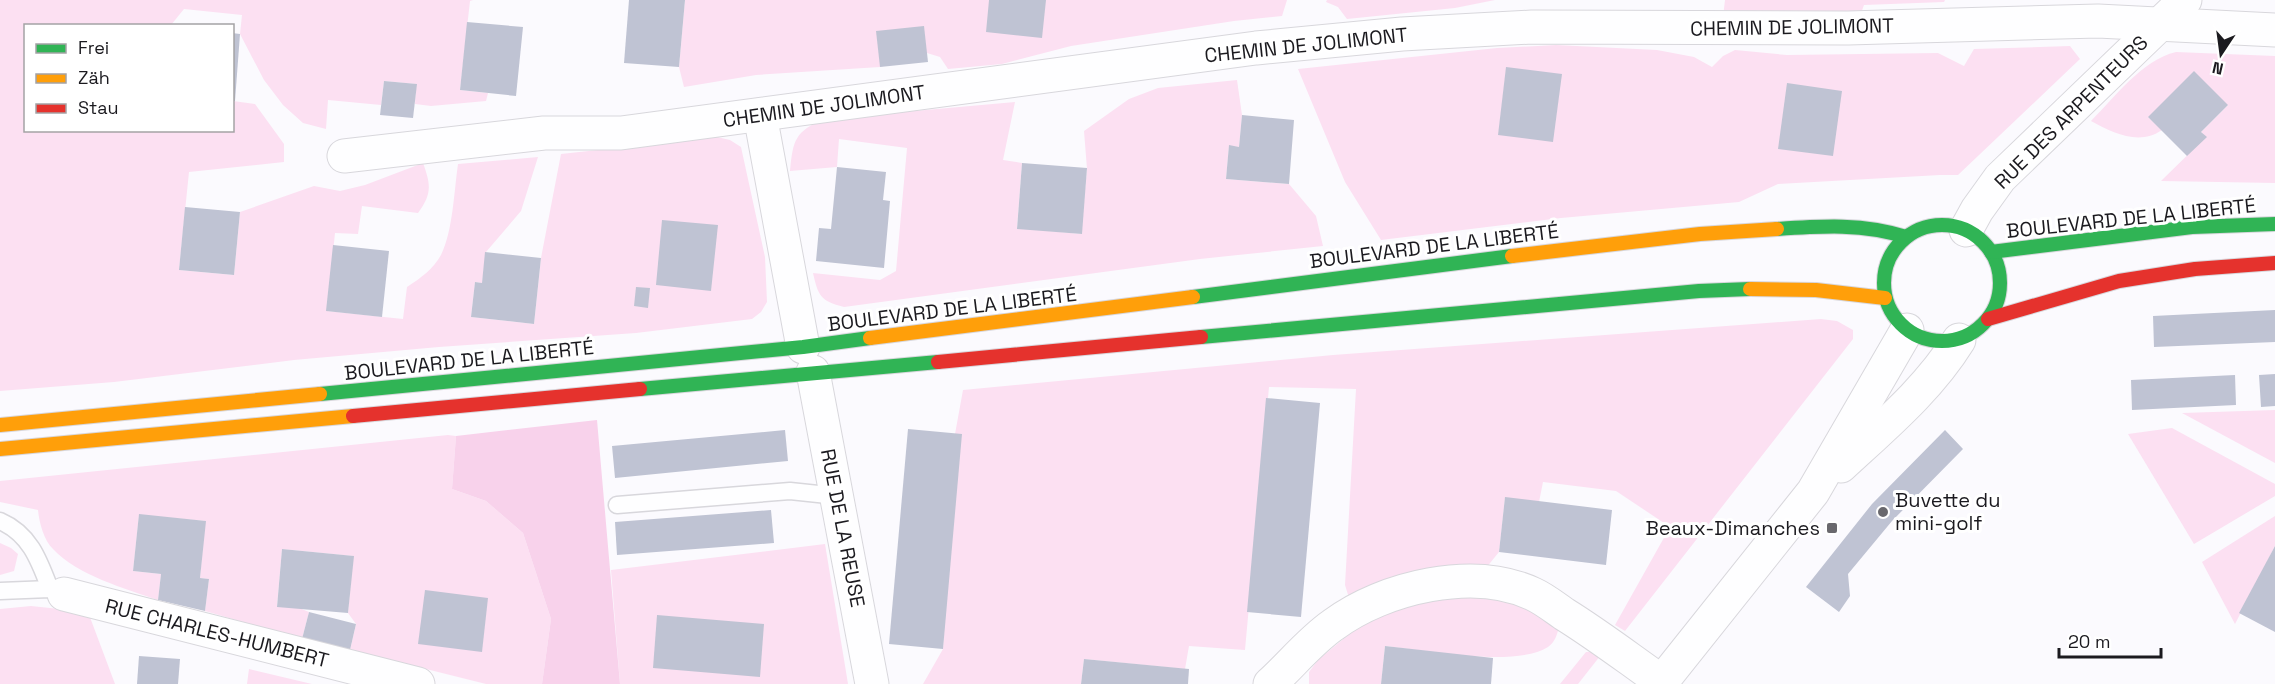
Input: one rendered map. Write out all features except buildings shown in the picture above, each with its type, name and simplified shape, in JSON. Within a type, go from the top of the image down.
[{"type":"main road","name":"BOULEVARD DE LA LIBERTÉ","points":[[1991,252],[2192,227],[2275,224]]},
{"type":"main road","name":"BOULEVARD DE LA LIBERTÉ","points":[[0,449],[808,360],[1508,256],[1700,234],[1834,225],[1885,230],[1906,237]]},
{"type":"main road","points":[[1935,225],[1951,225],[1966,230],[1980,238],[1991,252],[1998,268],[2001,286],[1997,303],[1988,319],[1975,332],[1959,340],[1941,342],[1923,339],[1907,330],[1893,316],[1885,298],[1883,281],[1886,264],[1894,249],[1906,237],[1919,229],[1935,225]]},
{"type":"main road","points":[[1988,319],[2119,280],[2195,269],[2275,263]]},
{"type":"main road","name":"BOULEVARD DE LA LIBERTÉ","points":[[0,425],[1699,291],[1770,287],[1831,290],[1885,298]]},
{"type":"street","name":"RUE DES ARPENTEURS","points":[[1966,230],[2000,178],[2185,0]]},
{"type":"street","name":"CHEMIN DE JOLIMONT","points":[[344,156],[544,133],[621,133],[1256,48],[1402,34],[1532,27],[1836,28],[2098,21],[2275,30]]},
{"type":"street","name":"RUE DE LA REUSE","points":[[760,115],[837,496],[872,684]]},
{"type":"street","points":[[1270,684],[1332,626],[1357,609],[1416,588],[1439,583],[1478,581],[1509,585],[1534,594],[1661,683],[1813,492],[1907,330]]},
{"type":"street","points":[[1813,492],[1908,404],[1943,366],[1959,340]]},
{"type":"street","name":"RUE CHARLES-HUMBERT","points":[[57,591],[418,684]]},
{"type":"lane","points":[[617,505],[790,491],[837,496]]},
{"type":"lane","points":[[0,521],[13,526],[32,546],[57,591]]},
{"type":"lane","name":"RUE CHARLES-HUMBERT","points":[[0,591],[57,591]]},
{"type":"shaded area","points":[[0,0],[473,0],[470,1],[460,90],[488,93],[486,101],[431,106],[415,104],[416,84],[384,81],[381,105],[328,100],[326,129],[303,123],[283,105],[264,80],[240,34],[242,15],[184,9],[172,24],[24,24],[24,132],[234,132],[234,101],[255,104],[284,144],[284,162],[189,172],[179,270],[234,275],[240,212],[314,186],[340,191],[365,185],[423,163],[429,189],[426,200],[418,213],[362,206],[358,234],[335,233],[327,311],[403,319],[407,287],[430,269],[438,260],[445,245],[451,223],[458,164],[538,157],[521,211],[486,252],[482,283],[475,282],[471,317],[534,324],[541,258],[561,154],[717,137],[730,140],[741,147],[765,257],[767,302],[761,312],[752,319],[636,333],[294,360],[114,382],[0,391]]},
{"type":"shaded area","points":[[685,0],[1287,0],[1282,16],[1234,21],[1071,46],[1002,64],[948,69],[940,57],[927,53],[880,67],[756,75],[684,87],[679,67]]},
{"type":"shaded area","points":[[1327,0],[1495,0],[1455,8],[1347,19],[1338,7],[1326,2]]},
{"type":"shaded area","points":[[1725,0],[1945,0],[1944,2],[1864,5],[1860,16],[1723,17]]},
{"type":"shaded area","points":[[1556,45],[1657,50],[1694,57],[1712,67],[1723,56],[1735,50],[1787,55],[1938,53],[1964,66],[1974,49],[2070,46],[2080,59],[1958,175],[1778,184],[1739,202],[1561,218],[1381,240],[1345,182],[1298,69],[1497,48]]},
{"type":"shaded area","points":[[2176,52],[2275,56],[2275,183],[2161,181],[2206,137],[2201,132],[2228,105],[2148,117],[2162,130],[2144,137],[2126,136],[2091,121],[2140,71],[2164,56]]},
{"type":"shaded area","points":[[1237,80],[1242,115],[1239,147],[1229,146],[1226,179],[1289,184],[1316,216],[1323,246],[1200,259],[844,307],[821,296],[813,273],[880,280],[896,271],[907,148],[839,139],[837,167],[790,171],[797,138],[815,123],[825,119],[1015,102],[1003,160],[1022,163],[1017,228],[1081,234],[1087,169],[1084,131],[1129,99],[1158,88]]},
{"type":"shaded area","points":[[1821,319],[1837,321],[1853,330],[1853,339],[1625,631],[1615,625],[1670,527],[1616,491],[1543,482],[1539,502],[1505,498],[1499,552],[1486,568],[1431,571],[1399,576],[1367,588],[1349,598],[1345,585],[1356,389],[1269,387],[1245,650],[1189,646],[1185,669],[1084,659],[1081,684],[923,684],[943,649],[955,434],[963,390],[1333,355]]},
{"type":"shaded area","points":[[2275,410],[2275,463],[2182,413]]},
{"type":"shaded area","points":[[597,420],[620,684],[542,684],[551,619],[523,533],[486,501],[452,489],[456,436]]},
{"type":"shaded area","points":[[2172,428],[2275,484],[2275,496],[2194,544],[2128,434]]},
{"type":"shaded area","points":[[456,436],[452,489],[486,501],[523,533],[551,619],[542,684],[486,684],[350,650],[356,624],[348,613],[353,556],[282,549],[277,606],[299,608],[309,612],[302,639],[205,611],[209,579],[200,578],[205,521],[139,515],[133,571],[161,574],[158,600],[102,580],[75,566],[50,546],[42,531],[38,510],[0,502],[0,481]]},
{"type":"shaded area","points":[[2275,516],[2275,546],[2235,624],[2202,562]]},
{"type":"shaded area","points":[[0,543],[18,554],[14,571],[0,575]]},
{"type":"shaded area","points":[[825,544],[848,684],[620,684],[611,570]]},
{"type":"shaded area","points":[[1475,594],[1536,609],[1559,627],[1554,641],[1548,647],[1533,653],[1492,657],[1445,654],[1385,646],[1381,684],[1309,684],[1309,672],[1318,660],[1365,621],[1419,597]]},
{"type":"shaded area","points":[[31,606],[88,612],[115,684],[0,684],[0,609]]},
{"type":"shaded area","points":[[1604,651],[1578,684],[1560,684],[1586,652]]},
{"type":"shaded area","points":[[249,669],[312,684],[247,684]]},
{"type":"traffic: fast","points":[[1991,252],[2192,227],[2275,224]]},
{"type":"traffic: fast","points":[[1942,225],[1964,229],[1983,242],[1996,261],[2000,283],[1996,305],[1983,324],[1964,337],[1942,341],[1920,337],[1901,324],[1888,305],[1884,283],[1888,261],[1901,242],[1920,229],[1942,225]]},
{"type":"traffic: fast","points":[[1777,229],[1858,228],[1874,229],[1906,237]]},
{"type":"traffic: fast","points":[[1193,297],[1512,256]]},
{"type":"traffic: fast","points":[[1201,337],[1699,291],[1750,289]]},
{"type":"traffic: fast","points":[[320,394],[803,347],[870,338]]},
{"type":"traffic: fast","points":[[640,389],[938,362]]},
{"type":"traffic: slow","points":[[1512,256],[1700,234],[1777,229]]},
{"type":"traffic: slow","points":[[1750,289],[1816,290],[1885,298]]},
{"type":"traffic: slow","points":[[870,338],[1193,297]]},
{"type":"traffic: slow","points":[[0,425],[320,394]]},
{"type":"traffic: slow","points":[[0,449],[353,416]]},
{"type":"traffic: jam","points":[[1988,319],[2119,281],[2195,269],[2275,263]]},
{"type":"traffic: jam","points":[[938,362],[1201,337]]},
{"type":"traffic: jam","points":[[353,416],[640,389]]},
{"type":"place","name":"Buvette du mini-golf","points":[[1883,512]]},
{"type":"place","name":"Beaux-Dimanches","points":[[1832,528]]}]
